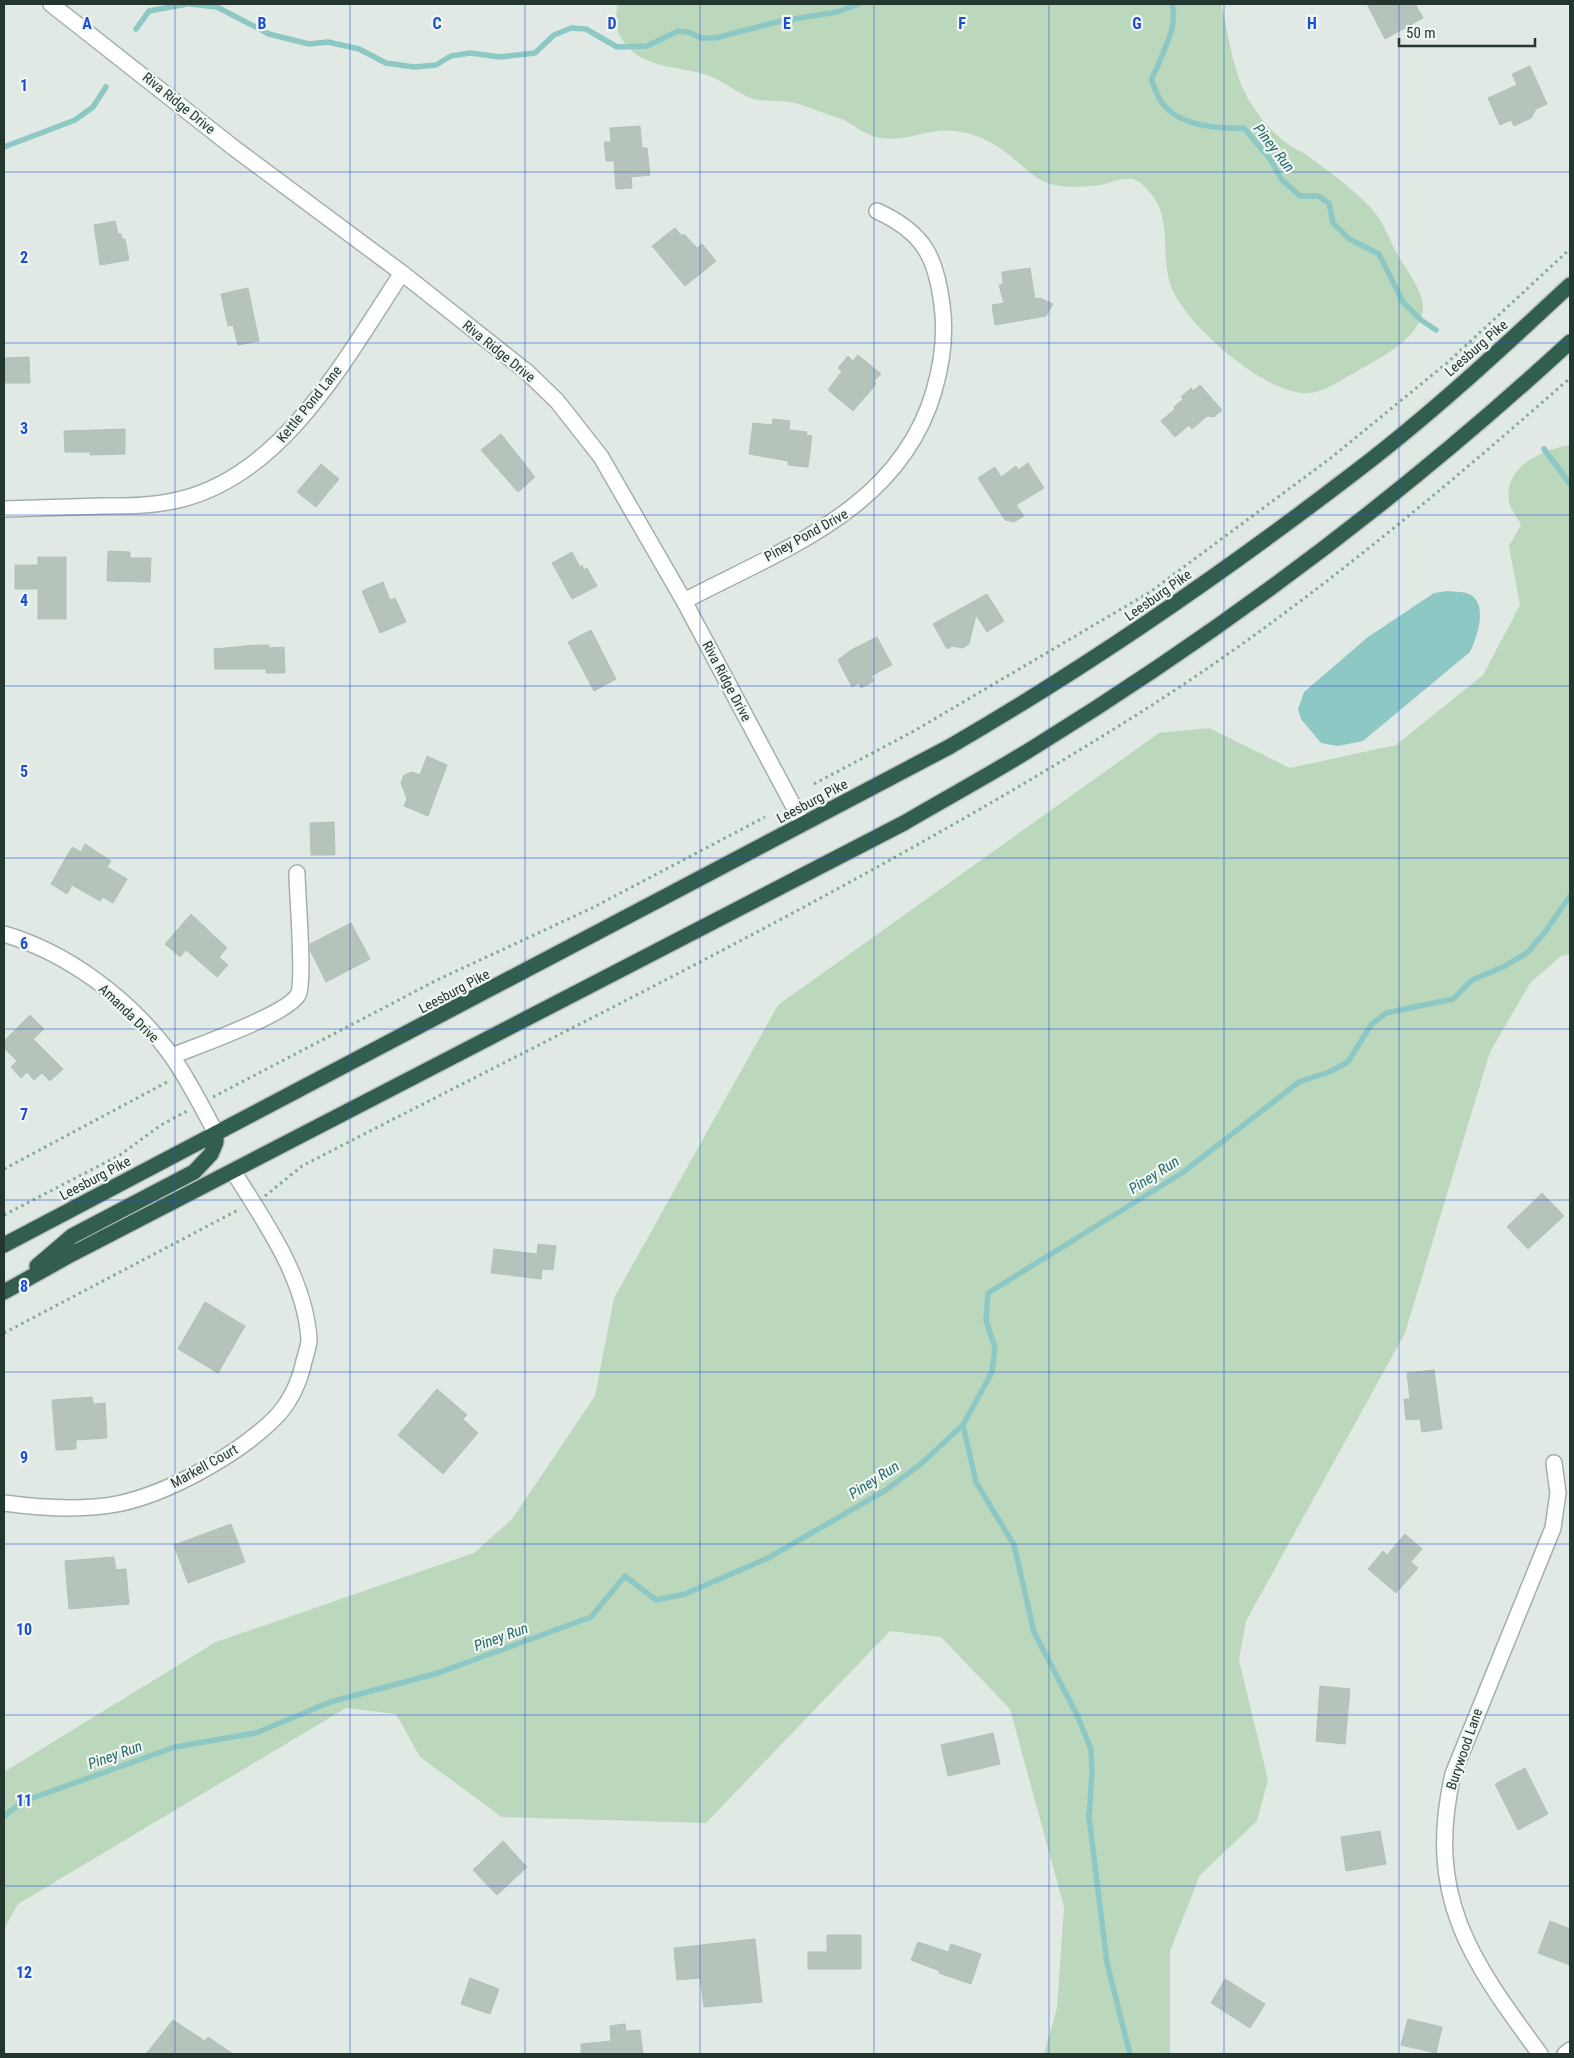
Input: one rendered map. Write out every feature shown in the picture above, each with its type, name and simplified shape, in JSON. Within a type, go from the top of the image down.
[{"type":"highway","name":"Leesburg Pike","points":[[4,1245],[803,824],[1007,713],[1164,612],[1347,479],[1495,355],[1570,285]]},
{"type":"highway","points":[[9,1289],[904,822],[1034,747],[1158,668],[1236,614],[1373,512],[1459,441],[1570,342]]},
{"type":"highway","points":[[9,1289],[72,1236],[194,1172],[211,1154],[216,1142],[216,1133]]},
{"type":"street","name":"Riva Ridge Drive","points":[[51,4],[234,148],[402,273],[527,372],[557,401],[601,457],[684,601],[803,824]]},
{"type":"street","name":"Piney Pond Drive","points":[[684,601],[829,526],[856,507],[880,485],[900,461],[918,432],[937,382],[943,343],[943,312],[939,279],[933,261],[924,244],[896,220],[877,212]]},
{"type":"street","name":"Kettle Pond Lane","points":[[4,509],[151,505],[182,499],[211,490],[240,475],[264,457],[287,435],[342,363],[402,273]]},
{"type":"street","points":[[172,1056],[240,1028],[289,1005],[299,994],[301,975],[297,873]]},
{"type":"street","name":"Amanda Drive","points":[[4,934],[57,956],[81,970],[113,994],[144,1022],[172,1056],[216,1133]]},
{"type":"street","name":"Markell Court","points":[[4,1503],[73,1509],[118,1504],[171,1485],[233,1453],[276,1417],[300,1381],[309,1341],[304,1303],[287,1264],[233,1171]]},
{"type":"street","name":"Burywood Lane","points":[[1540,2054],[1484,1976],[1462,1932],[1451,1900],[1446,1877],[1443,1838],[1446,1805],[1453,1774],[1552,1528],[1558,1493],[1554,1463]]},
{"type":"street","points":[[1565,2054],[1570,2050]]},
{"type":"path","points":[[814,784],[914,731],[1150,592],[1354,440],[1448,362],[1570,249]]},
{"type":"path","points":[[4,1215],[120,1155],[162,1125],[200,1104],[437,980],[592,908],[765,817]]},
{"type":"path","points":[[4,1169],[183,1074]]},
{"type":"path","points":[[4,1333],[253,1203]]},
{"type":"green space","points":[[618,4],[1221,4],[1237,73],[1248,98],[1269,128],[1288,144],[1341,180],[1376,214],[1418,290],[1423,305],[1423,313],[1415,329],[1400,344],[1372,363],[1329,387],[1309,393],[1285,389],[1266,380],[1227,353],[1209,337],[1180,304],[1168,276],[1164,224],[1161,212],[1155,200],[1138,181],[1126,179],[1081,187],[1050,184],[1031,174],[1010,155],[995,145],[971,134],[943,131],[904,138],[882,138],[866,133],[842,119],[803,105],[754,99],[710,76],[668,67],[638,56],[625,44],[617,28]]},
{"type":"green space","points":[[1570,445],[1570,954],[1561,956],[1530,983],[1490,1052],[1405,1333],[1246,1621],[1239,1660],[1268,1780],[1257,1821],[1200,1875],[1170,1951],[1170,2054],[1044,2054],[1057,2008],[1064,1907],[1010,1709],[941,1637],[890,1631],[706,1823],[502,1817],[420,1757],[396,1714],[346,1708],[18,1904],[4,1929],[4,1772],[216,1642],[474,1553],[512,1519],[595,1396],[614,1298],[778,1005],[1159,733],[1209,728],[1290,768],[1396,745],[1483,675],[1520,605],[1509,546],[1521,525],[1509,501],[1509,489],[1512,478],[1519,469],[1537,456],[1559,447]]},
{"type":"water","points":[[1447,591],[1471,595],[1479,607],[1480,622],[1476,639],[1470,652],[1363,741],[1338,746],[1321,743],[1301,719],[1298,709],[1304,692],[1368,637],[1434,593]]},
{"type":"building","points":[[1367,4],[1415,4],[1423,18],[1385,39]]},
{"type":"building","points":[[1530,66],[1547,104],[1536,109],[1531,118],[1514,126],[1511,120],[1500,125],[1488,98],[1517,85],[1512,74]]},
{"type":"building","points":[[640,126],[642,148],[647,148],[650,175],[631,177],[632,188],[616,189],[614,161],[606,161],[604,142],[611,142],[610,128]]},
{"type":"building","points":[[115,221],[118,234],[121,234],[122,239],[125,239],[129,260],[100,265],[94,225]]},
{"type":"building","points":[[675,228],[682,236],[684,234],[697,248],[702,244],[716,261],[685,286],[652,246]]},
{"type":"building","points":[[1030,268],[1035,299],[1040,298],[1053,304],[1046,316],[995,325],[992,305],[1004,303],[999,285],[1003,284],[1002,272]]},
{"type":"building","points":[[248,288],[259,341],[238,345],[233,325],[228,326],[221,294]]},
{"type":"building","points":[[858,355],[881,374],[874,381],[876,383],[872,389],[853,411],[828,390],[842,371],[838,368],[848,356],[853,361]]},
{"type":"building","points":[[29,357],[30,383],[4,383],[4,358]]},
{"type":"building","points":[[1200,385],[1222,410],[1214,417],[1207,416],[1192,429],[1189,425],[1175,437],[1161,421],[1175,409],[1174,407],[1183,399],[1181,397],[1191,388],[1193,391]]},
{"type":"building","points":[[773,419],[790,421],[789,430],[807,432],[806,435],[812,436],[808,467],[788,465],[788,461],[749,454],[753,423],[772,425]]},
{"type":"building","points":[[125,429],[125,454],[90,455],[90,452],[65,452],[64,431]]},
{"type":"building","points":[[501,434],[535,477],[518,492],[481,450]]},
{"type":"building","points":[[1028,463],[1044,488],[1016,505],[1024,516],[1014,522],[1005,520],[978,478],[995,467],[1001,477],[1016,466],[1018,470]]},
{"type":"building","points":[[321,464],[339,479],[316,507],[297,492]]},
{"type":"building","points":[[108,551],[130,552],[130,558],[151,558],[150,582],[107,581]]},
{"type":"building","points":[[572,552],[580,567],[582,565],[584,570],[587,568],[597,586],[572,599],[552,563]]},
{"type":"building","points":[[38,557],[66,557],[66,619],[38,619],[38,589],[15,589],[15,565],[38,565]]},
{"type":"building","points":[[383,582],[390,600],[395,598],[406,622],[380,633],[362,591]]},
{"type":"building","points":[[987,594],[1004,621],[987,632],[976,615],[969,644],[963,648],[952,646],[947,649],[933,624]]},
{"type":"building","points":[[591,630],[616,679],[594,691],[568,642]]},
{"type":"building","points":[[877,637],[892,665],[871,676],[874,681],[861,688],[859,683],[852,687],[838,660],[851,650]]},
{"type":"building","points":[[269,645],[269,648],[284,647],[285,673],[266,673],[266,669],[215,669],[214,649]]},
{"type":"building","points":[[427,756],[447,765],[428,816],[404,806],[407,799],[401,783],[404,775],[412,772],[420,775]]},
{"type":"building","points":[[334,822],[335,855],[311,855],[310,823]]},
{"type":"building","points":[[85,844],[111,861],[107,867],[127,879],[113,903],[103,897],[100,901],[72,885],[67,894],[51,884],[72,847],[81,852]]},
{"type":"building","points":[[191,914],[227,948],[219,957],[228,965],[217,977],[186,950],[180,957],[165,944]]},
{"type":"building","points":[[351,923],[370,959],[326,982],[310,950],[310,944]]},
{"type":"building","points":[[30,1015],[44,1029],[33,1039],[63,1069],[50,1081],[42,1073],[34,1080],[27,1072],[21,1078],[11,1067],[17,1061],[4,1048],[4,1041]]},
{"type":"building","points":[[1542,1193],[1564,1216],[1528,1249],[1507,1227]]},
{"type":"building","points":[[538,1244],[556,1246],[553,1270],[542,1269],[541,1279],[491,1273],[494,1249],[537,1254]]},
{"type":"building","points":[[205,1302],[245,1326],[218,1373],[178,1349]]},
{"type":"building","points":[[1434,1370],[1442,1429],[1422,1432],[1420,1419],[1406,1420],[1404,1399],[1410,1399],[1407,1373]]},
{"type":"building","points":[[437,1389],[467,1415],[463,1419],[478,1433],[443,1474],[398,1435]]},
{"type":"building","points":[[92,1397],[93,1404],[105,1403],[107,1438],[76,1440],[76,1449],[56,1450],[52,1400]]},
{"type":"building","points":[[231,1524],[245,1562],[188,1583],[174,1545]]},
{"type":"building","points":[[1405,1534],[1422,1549],[1411,1562],[1418,1568],[1396,1593],[1368,1569],[1383,1551],[1387,1555]]},
{"type":"building","points":[[114,1557],[116,1570],[126,1569],[129,1604],[69,1609],[65,1561]]},
{"type":"building","points":[[1320,1686],[1350,1689],[1345,1744],[1316,1741]]},
{"type":"building","points":[[993,1733],[1000,1764],[948,1776],[941,1745]]},
{"type":"building","points":[[1525,1768],[1548,1814],[1518,1830],[1495,1784]]},
{"type":"building","points":[[1380,1831],[1386,1864],[1346,1871],[1341,1837]]},
{"type":"building","points":[[503,1841],[527,1867],[497,1895],[473,1870]]},
{"type":"building","points":[[1550,1921],[1570,1929],[1570,1965],[1538,1953]]},
{"type":"building","points":[[827,1935],[861,1935],[861,1969],[808,1969],[808,1952],[827,1952]]},
{"type":"building","points":[[755,1939],[762,2002],[704,2007],[700,1978],[677,1980],[674,1948]]},
{"type":"building","points":[[918,1942],[948,1952],[951,1944],[981,1954],[971,1984],[939,1973],[940,1971],[911,1960]]},
{"type":"building","points":[[470,1978],[499,1989],[490,2014],[461,2004]]},
{"type":"building","points":[[1225,1979],[1265,2004],[1250,2028],[1211,2003]]},
{"type":"building","points":[[1408,2019],[1442,2027],[1436,2053],[1401,2045]]},
{"type":"building","points":[[173,2020],[205,2041],[208,2037],[233,2054],[146,2054]]},
{"type":"building","points":[[625,2024],[626,2031],[640,2030],[643,2054],[581,2054],[581,2044],[611,2041],[610,2026]]},
{"type":"waterway","points":[[136,29],[149,11],[187,4]]},
{"type":"waterway","points":[[190,4],[217,7],[269,34],[309,44],[328,42],[359,49],[386,63],[414,67],[436,65],[451,56],[470,53],[500,57],[535,53],[554,35],[571,28],[586,29],[617,47],[647,46],[678,31],[688,32],[701,38],[715,38],[781,21],[837,12],[859,4]]},
{"type":"waterway","name":"Piney Run","points":[[1172,4],[1172,28],[1152,80],[1162,102],[1170,111],[1192,123],[1205,126],[1244,128],[1270,159],[1282,180],[1300,196],[1318,196],[1329,203],[1333,223],[1349,239],[1379,254],[1403,302],[1421,320],[1436,330]]},
{"type":"waterway","points":[[4,147],[75,120],[93,107],[106,87]]},
{"type":"waterway","name":"Piney Run","points":[[1544,449],[1570,484]]},
{"type":"waterway","name":"Piney Run","points":[[4,1816],[24,1801],[175,1747],[256,1733],[330,1702],[438,1673],[591,1617],[625,1576],[656,1600],[685,1594],[768,1558],[886,1490],[922,1463],[963,1425],[992,1372],[995,1348],[986,1320],[988,1293],[1182,1173],[1299,1082],[1329,1072],[1348,1062],[1371,1025],[1386,1013],[1453,999],[1472,980],[1503,967],[1527,953],[1545,932],[1570,896]]},
{"type":"waterway","points":[[963,1425],[976,1482],[1014,1545],[1034,1632],[1077,1715],[1091,1749],[1092,1772],[1089,1817],[1107,1963],[1130,2054]]}]
